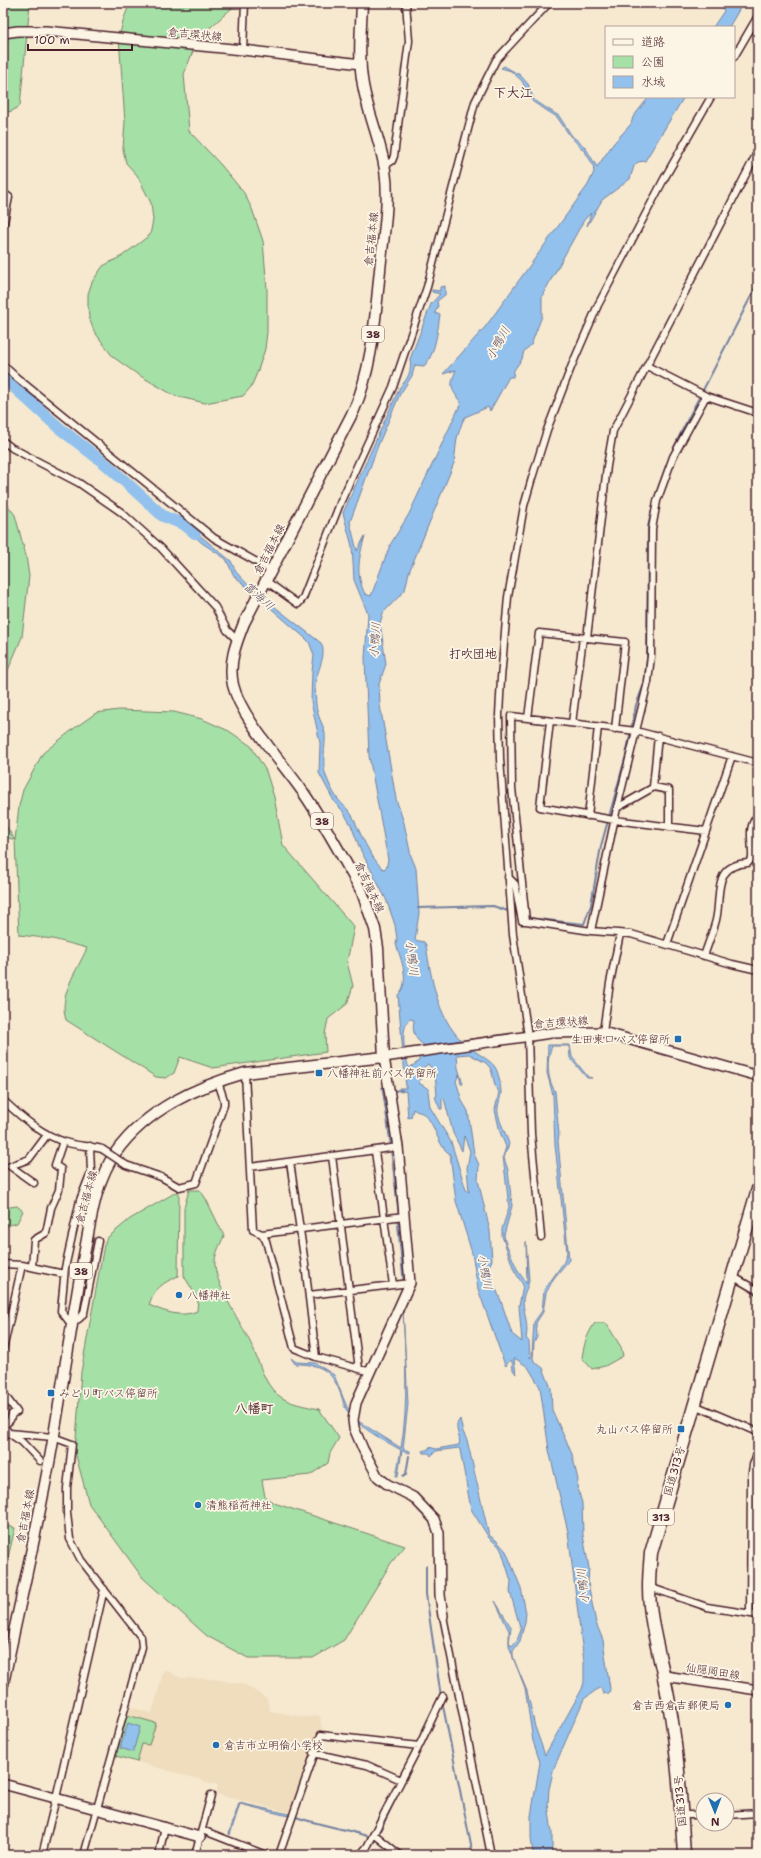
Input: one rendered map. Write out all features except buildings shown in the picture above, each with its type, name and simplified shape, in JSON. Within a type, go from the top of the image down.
[{"type":"highway","name":"国道313号","points":[[684,1855],[676,1746],[665,1676],[655,1640],[649,1587],[651,1553],[758,1189]]},
{"type":"main road","name":"倉吉福本線","points":[[3,1684],[54,1437],[71,1324],[94,1207],[105,1171],[116,1153],[141,1123],[162,1108],[195,1091],[245,1072],[384,1056],[378,948],[375,929],[369,909],[362,892],[304,792],[251,721],[238,698],[233,685],[232,671],[232,657],[237,640],[271,570],[354,410],[365,380],[371,351],[386,213],[387,186],[384,166],[363,86],[361,64],[362,3]]},
{"type":"main road","name":"倉吉環状線","points":[[3,33],[18,31],[46,31],[243,50],[361,64]]},
{"type":"main road","name":"倉吉環状線","points":[[384,1056],[528,1036],[578,1031],[603,1032],[758,1076]]},
{"type":"main road","points":[[384,1056],[398,1147],[410,1283],[356,1404],[353,1420],[354,1428],[363,1449],[378,1477],[387,1484],[413,1497],[434,1519],[439,1534],[440,1595],[443,1616]]},
{"type":"main road","name":"仙隠岡田線","points":[[665,1676],[758,1690]]},
{"type":"main road","points":[[3,1784],[201,1834]]},
{"type":"street","points":[[243,50],[245,3]]},
{"type":"street","points":[[384,166],[392,161],[394,156],[409,41],[406,3]]},
{"type":"street","points":[[265,583],[298,604],[303,598],[341,501],[393,387],[428,287],[475,102],[496,60],[549,3]]},
{"type":"street","points":[[735,55],[758,16]]},
{"type":"street","points":[[751,27],[758,24]]},
{"type":"street","points":[[541,1237],[531,1134],[528,1036],[513,935],[500,759],[499,708],[508,597],[524,506],[547,430],[572,364],[598,305],[664,179],[710,98]]},
{"type":"street","points":[[572,723],[613,431],[758,151]]},
{"type":"street","points":[[3,193],[9,197],[3,227]]},
{"type":"street","points":[[3,365],[214,538],[271,570]]},
{"type":"street","points":[[646,366],[706,396],[758,413]]},
{"type":"street","points":[[591,931],[614,820],[648,682],[651,656],[652,529],[657,501],[673,457],[706,396]]},
{"type":"street","points":[[3,441],[12,448],[79,483],[121,512],[161,548],[215,607],[227,630],[237,640]]},
{"type":"street","points":[[528,718],[539,633],[625,642],[615,729]]},
{"type":"street","points":[[526,921],[512,788],[511,716],[636,731],[758,763]]},
{"type":"street","points":[[550,721],[540,807],[614,820],[706,831]]},
{"type":"street","points":[[588,816],[598,727]]},
{"type":"street","points":[[652,788],[658,736]]},
{"type":"street","points":[[667,944],[732,756]]},
{"type":"street","points":[[617,808],[652,788],[669,790],[669,827]]},
{"type":"street","points":[[704,956],[716,920],[720,880],[728,870],[739,864],[748,863],[752,858],[750,828],[752,822],[758,816]]},
{"type":"street","points":[[508,878],[515,884],[522,921],[591,931],[631,934],[704,956],[758,970]]},
{"type":"street","points":[[603,1032],[610,983],[620,934]]},
{"type":"street","points":[[245,1072],[253,1230],[262,1234],[404,1216]]},
{"type":"street","points":[[3,1100],[47,1135],[63,1141],[102,1149],[126,1165],[161,1177],[179,1187],[196,1182],[224,1105],[224,1100],[218,1082]]},
{"type":"street","points":[[34,1183],[10,1166],[29,1159],[47,1135]]},
{"type":"street","points":[[32,1267],[34,1240],[46,1233],[51,1208],[59,1190],[61,1169],[55,1165],[63,1141]]},
{"type":"street","points":[[90,1146],[91,1172],[80,1200],[64,1274],[61,1311],[71,1324],[80,1318],[84,1313],[98,1241]]},
{"type":"street","points":[[250,1167],[398,1147]]},
{"type":"street","points":[[375,1151],[392,1285]]},
{"type":"street","points":[[332,1156],[359,1368]]},
{"type":"street","points":[[290,1162],[309,1295],[316,1357]]},
{"type":"street","points":[[262,1234],[266,1241],[294,1348],[316,1357],[371,1372]]},
{"type":"street","points":[[3,1264],[22,1265],[64,1274]]},
{"type":"street","points":[[3,1350],[22,1265]]},
{"type":"street","points":[[732,1276],[758,1291]]},
{"type":"street","points":[[309,1295],[410,1283]]},
{"type":"street","points":[[3,1393],[17,1412],[12,1414],[10,1420],[3,1426],[8,1433],[22,1442],[40,1461]]},
{"type":"street","points":[[694,1405],[758,1432]]},
{"type":"street","points":[[8,1433],[54,1437],[72,1444],[67,1488],[67,1513],[70,1539],[81,1560],[142,1637],[142,1647],[84,1855]]},
{"type":"street","points":[[750,1614],[751,1479],[753,1465],[758,1451]]},
{"type":"street","points":[[751,1479],[758,1480]]},
{"type":"street","points":[[649,1587],[707,1607],[758,1615]]},
{"type":"street","points":[[42,1855],[104,1589]]},
{"type":"street","points":[[443,1616],[491,1855]]},
{"type":"street","points":[[360,1855],[367,1847],[374,1834],[443,1696]]},
{"type":"street","points":[[279,1855],[313,1753],[321,1735],[419,1746]]},
{"type":"street","points":[[313,1753],[367,1765],[400,1780]]},
{"type":"street","points":[[196,1855],[212,1795]]},
{"type":"street","points":[[735,1814],[758,1813]]},
{"type":"street","points":[[682,1815],[695,1815]]},
{"type":"street","points":[[159,1855],[165,1826]]},
{"type":"street","points":[[201,1834],[253,1853],[266,1855]]},
{"type":"street","points":[[374,1834],[400,1855]]},
{"type":"shaded area","name":"倉吉市立明倫小学校","points":[[164,1669],[181,1678],[214,1679],[246,1685],[267,1699],[270,1711],[304,1717],[320,1716],[322,1730],[291,1813],[216,1794],[218,1785],[114,1755],[127,1706],[152,1713]]},
{"type":"green space","points":[[3,3],[30,3],[20,106],[12,111],[3,113]]},
{"type":"green space","points":[[130,3],[242,3],[232,8],[203,34],[195,46],[184,74],[189,131],[221,165],[244,193],[252,209],[263,241],[267,289],[267,332],[265,349],[251,387],[243,396],[205,403],[175,396],[137,374],[113,357],[94,331],[89,318],[88,294],[92,282],[103,266],[122,256],[150,235],[153,220],[151,203],[137,175],[126,163],[123,149],[125,122],[119,37]]},
{"type":"green space","points":[[3,499],[15,515],[26,556],[29,576],[22,637],[3,682]]},
{"type":"green space","points":[[119,710],[174,712],[202,719],[229,731],[251,746],[266,771],[274,797],[283,845],[354,927],[347,962],[353,986],[347,1004],[328,1019],[325,1034],[326,1052],[213,1068],[180,1057],[174,1073],[166,1078],[156,1077],[66,1020],[64,1001],[66,992],[87,948],[53,939],[19,935],[15,840],[19,806],[23,790],[43,753],[96,713]]},
{"type":"green space","points":[[3,821],[15,840],[3,836]]},
{"type":"green space","points":[[189,1190],[200,1190],[224,1236],[215,1258],[217,1274],[225,1295],[251,1344],[265,1378],[273,1390],[287,1401],[319,1409],[339,1438],[330,1453],[328,1463],[310,1475],[262,1480],[265,1497],[274,1503],[405,1546],[391,1563],[344,1640],[313,1658],[248,1658],[207,1636],[142,1577],[89,1504],[75,1452],[81,1372],[104,1245],[107,1238],[130,1219],[178,1191],[178,1276],[156,1290],[149,1305],[167,1312],[179,1314],[197,1311],[198,1299],[184,1276],[184,1208]]},
{"type":"green space","points":[[17,1206],[23,1211],[17,1223],[3,1227],[3,1208]]},
{"type":"green space","points":[[595,1323],[606,1323],[621,1347],[623,1356],[605,1366],[592,1369],[582,1358],[586,1339]]},
{"type":"green space","points":[[3,1525],[15,1528],[3,1579]]},
{"type":"green space","points":[[127,1715],[156,1723],[149,1745],[142,1744],[137,1762],[116,1756]]},
{"type":"water","points":[[721,3],[743,3],[730,26],[714,26],[724,11]]},
{"type":"water","name":"小鴨川","points":[[504,66],[520,75],[528,84],[534,100],[559,116],[572,136],[585,147],[597,167],[613,144],[631,124],[633,117],[648,98],[683,98],[645,161],[638,162],[634,166],[630,179],[602,200],[587,226],[591,213],[584,220],[542,296],[542,316],[531,345],[524,351],[522,359],[514,370],[513,377],[509,377],[490,411],[488,407],[465,417],[457,438],[454,463],[409,572],[405,590],[383,613],[380,623],[386,664],[379,684],[380,705],[396,799],[404,823],[411,856],[416,868],[419,913],[415,940],[424,942],[426,945],[436,996],[453,1031],[466,1044],[492,1064],[499,1076],[501,1094],[498,1113],[509,1144],[504,1158],[508,1170],[512,1206],[504,1235],[505,1241],[518,1271],[527,1284],[526,1242],[529,1280],[523,1302],[527,1324],[526,1338],[529,1342],[530,1358],[532,1355],[534,1322],[542,1311],[544,1290],[564,1262],[567,1252],[555,1145],[553,1095],[547,1073],[548,1045],[570,1045],[572,1057],[588,1077],[592,1078],[587,1078],[570,1058],[569,1046],[552,1046],[548,1069],[550,1081],[555,1091],[569,1260],[554,1278],[546,1293],[543,1312],[536,1323],[537,1337],[534,1343],[533,1359],[543,1368],[551,1388],[552,1410],[572,1454],[578,1480],[577,1486],[582,1503],[583,1535],[589,1568],[588,1583],[596,1623],[603,1640],[610,1689],[609,1693],[603,1694],[601,1688],[599,1688],[584,1699],[554,1768],[549,1789],[548,1804],[552,1833],[552,1855],[533,1855],[531,1816],[540,1762],[533,1741],[525,1688],[519,1671],[527,1691],[535,1727],[545,1755],[582,1689],[584,1682],[584,1662],[568,1532],[549,1450],[540,1387],[528,1367],[516,1359],[514,1359],[516,1374],[513,1370],[512,1361],[509,1361],[506,1366],[505,1365],[478,1289],[472,1253],[456,1201],[450,1154],[442,1146],[431,1123],[424,1114],[413,1109],[411,1117],[408,1118],[406,1091],[400,1092],[399,1088],[406,1088],[398,995],[404,984],[404,971],[396,944],[397,939],[395,925],[386,899],[360,849],[351,825],[342,810],[335,803],[319,773],[320,743],[311,701],[314,655],[309,642],[234,576],[226,559],[202,543],[180,523],[181,520],[231,561],[236,572],[252,589],[321,643],[323,653],[315,687],[317,711],[325,734],[324,766],[326,776],[337,798],[351,814],[374,858],[383,869],[386,868],[388,860],[369,756],[365,658],[368,614],[354,580],[352,546],[343,513],[400,387],[409,374],[410,359],[431,304],[440,294],[432,292],[432,290],[440,291],[440,287],[445,286],[445,295],[437,301],[438,307],[435,312],[436,314],[440,314],[431,356],[424,366],[415,365],[412,376],[400,394],[379,443],[350,522],[357,551],[365,536],[361,551],[359,572],[365,594],[371,596],[390,545],[409,514],[461,403],[452,387],[452,380],[456,370],[443,374],[486,326],[588,185],[594,172],[593,165],[586,153],[570,136],[557,117],[533,102],[522,81],[511,71],[501,68]],"holes":[[[410,1019],[414,1020],[413,1028],[416,1038],[425,1046],[418,1062],[409,1068],[406,1057],[404,1036],[407,1023]],[[469,1054],[486,1063],[491,1069],[495,1085],[499,1092],[495,1110],[500,1132],[506,1147],[503,1156],[509,1207],[502,1229],[502,1236],[514,1270],[523,1285],[519,1306],[522,1342],[512,1334],[488,1269],[492,1260],[490,1231],[478,1180],[479,1165],[474,1154],[468,1111],[462,1101],[456,1081],[459,1074],[461,1084],[463,1084],[458,1068],[457,1055]],[[428,1064],[435,1073],[437,1096],[435,1097],[440,1109],[442,1109],[442,1099],[444,1098],[453,1133],[462,1151],[464,1136],[470,1151],[467,1168],[469,1192],[466,1190],[451,1142],[430,1107],[428,1091],[430,1090],[419,1083],[423,1068]]]},
{"type":"water","points":[[382,1087],[391,1143],[390,1143]]},
{"type":"water","points":[[391,1153],[399,1212],[398,1212]]},
{"type":"water","points":[[397,1220],[404,1279],[403,1280]]},
{"type":"water","points":[[403,1310],[408,1404],[403,1449],[410,1451],[410,1453],[402,1451],[398,1476],[396,1476],[401,1450],[372,1433],[353,1418],[346,1408],[338,1386],[329,1374],[319,1367],[295,1364],[291,1358],[296,1362],[315,1363],[334,1375],[347,1407],[358,1421],[401,1448],[406,1397]]},
{"type":"water","points":[[460,1419],[463,1432],[467,1440],[488,1531],[490,1536],[506,1551],[521,1588],[526,1613],[525,1622],[520,1641],[513,1651],[513,1656],[509,1643],[512,1646],[517,1640],[521,1630],[510,1592],[511,1581],[499,1546],[489,1538],[471,1509],[460,1450],[459,1448],[436,1451],[431,1456],[429,1453],[424,1453],[423,1451],[429,1449],[429,1447],[436,1449],[459,1445],[460,1442],[457,1426]]},
{"type":"water","points":[[495,1601],[511,1627],[509,1643],[509,1631]]},
{"type":"water","points":[[128,1723],[140,1727],[133,1752],[120,1748]]},
{"type":"water","points":[[239,1803],[289,1814],[288,1816],[240,1804],[230,1835],[229,1834]]},
{"type":"waterway","points":[[528,918],[584,924],[591,905],[601,846],[626,755],[636,705],[644,684],[647,658],[648,527],[652,508],[663,474],[677,441],[758,283]]},
{"type":"waterway","name":"富海川","points":[[3,377],[58,427],[108,466],[163,516],[185,525],[195,533]]},
{"type":"waterway","points":[[418,908],[493,906],[520,915]]},
{"type":"waterway","points":[[392,1091],[402,1090]]},
{"type":"waterway","points":[[403,1476],[406,1474],[409,1456]]},
{"type":"waterway","points":[[426,1566],[426,1594],[441,1697]]},
{"type":"waterway","points":[[442,1701],[473,1855]]},
{"type":"waterway","points":[[378,1835],[403,1783]]},
{"type":"waterway","points":[[293,1816],[367,1836]]},
{"type":"waterway","points":[[365,1855],[376,1839]]},
{"type":"place","name":"生田東口バス停留所","points":[[678,1039]]},
{"type":"place","name":"八幡神社前バス停留所","points":[[319,1073]]},
{"type":"place","name":"八幡神社","points":[[179,1295]]},
{"type":"place","name":"みどり町バス停留所","points":[[51,1393]]},
{"type":"place","name":"丸山バス停留所","points":[[681,1429]]},
{"type":"place","name":"清熊稲荷神社","points":[[198,1505]]},
{"type":"place","name":"倉吉西倉吉郵便局","points":[[728,1705]]},
{"type":"place","name":"倉吉市立明倫小学校","points":[[216,1745]]},
{"type":"district","name":"下大江","points":[[513,92]]},
{"type":"district","name":"打吹団地","points":[[473,654]]},
{"type":"district","name":"八幡町","points":[[254,1408]]}]
